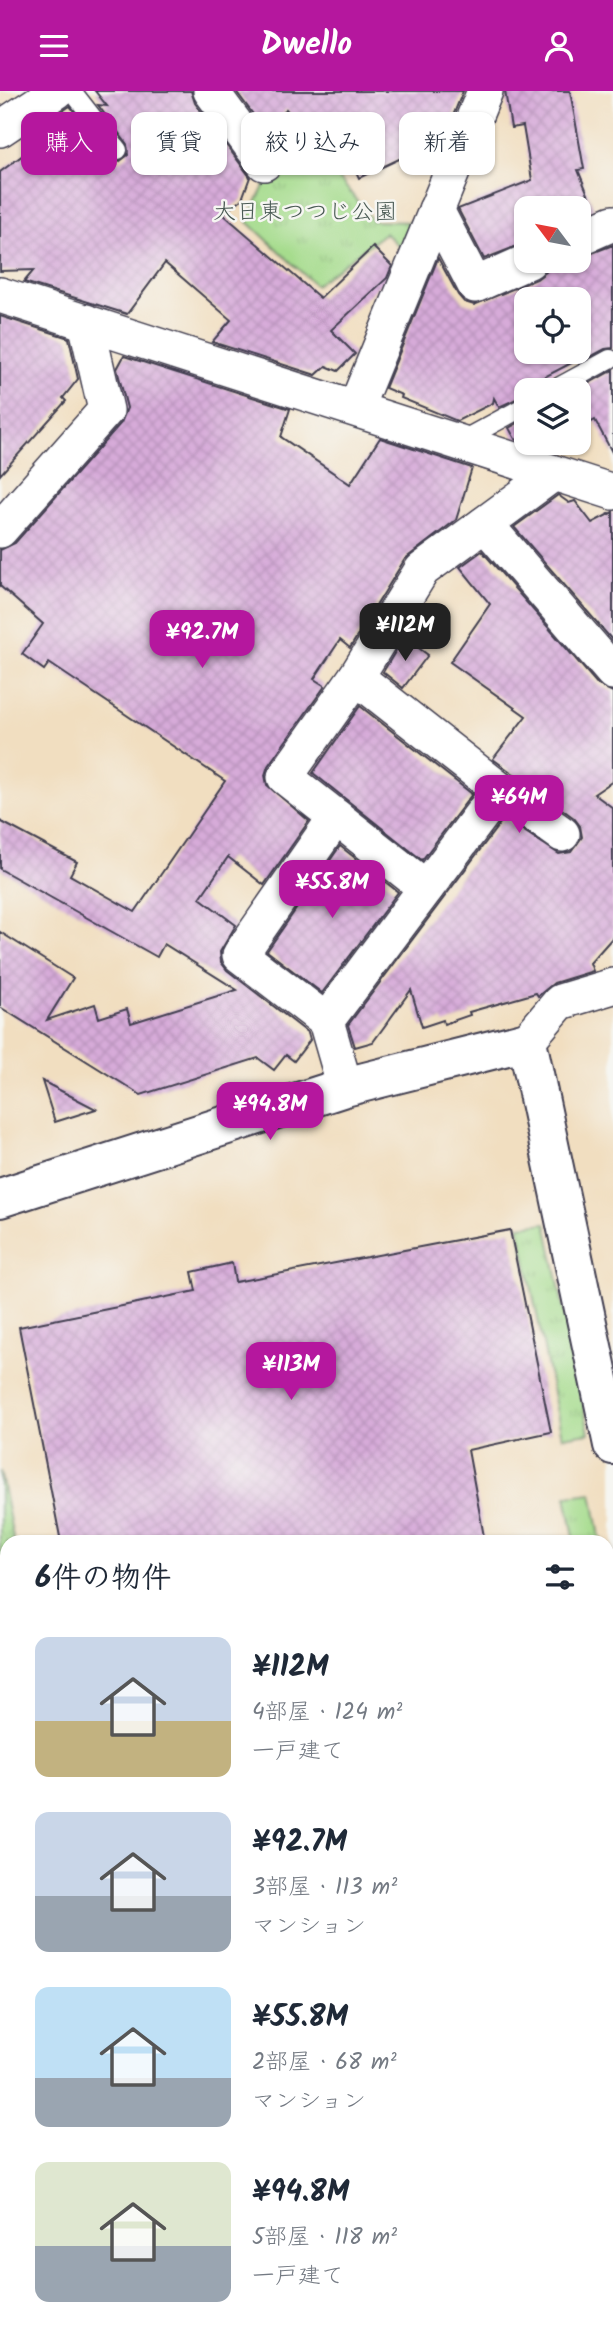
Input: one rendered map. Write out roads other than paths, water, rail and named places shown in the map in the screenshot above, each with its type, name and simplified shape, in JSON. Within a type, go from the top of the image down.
[{"type":"street","points":[[0,129],[57,91]]},
{"type":"street","points":[[211,91],[241,132]]},
{"type":"street","points":[[356,407],[485,91]]},
{"type":"street","points":[[436,210],[475,285],[514,268]]},
{"type":"street","points":[[592,232],[612,223]]},
{"type":"street","points":[[0,295],[356,407],[613,492]]},
{"type":"street","points":[[0,530],[106,409],[86,322]]},
{"type":"street","points":[[426,888],[285,777],[356,677],[422,570],[554,474]]},
{"type":"street","points":[[485,524],[613,672]]},
{"type":"street","points":[[356,677],[500,790],[562,834]]},
{"type":"street","points":[[326,1021],[500,790]]},
{"type":"street","points":[[336,817],[240,955],[326,1021],[345,1087]]},
{"type":"street","points":[[0,1198],[345,1087],[527,1041],[560,1002],[613,986]]},
{"type":"street","points":[[527,1041],[613,1445]]},
{"type":"lane","points":[[72,91],[118,149]]},
{"type":"lane","points":[[575,378],[610,359]]},
{"type":"lane","points":[[459,442],[514,412]]},
{"type":"park label","name":"大日東つつじ公園","points":[[305,211]]}]
